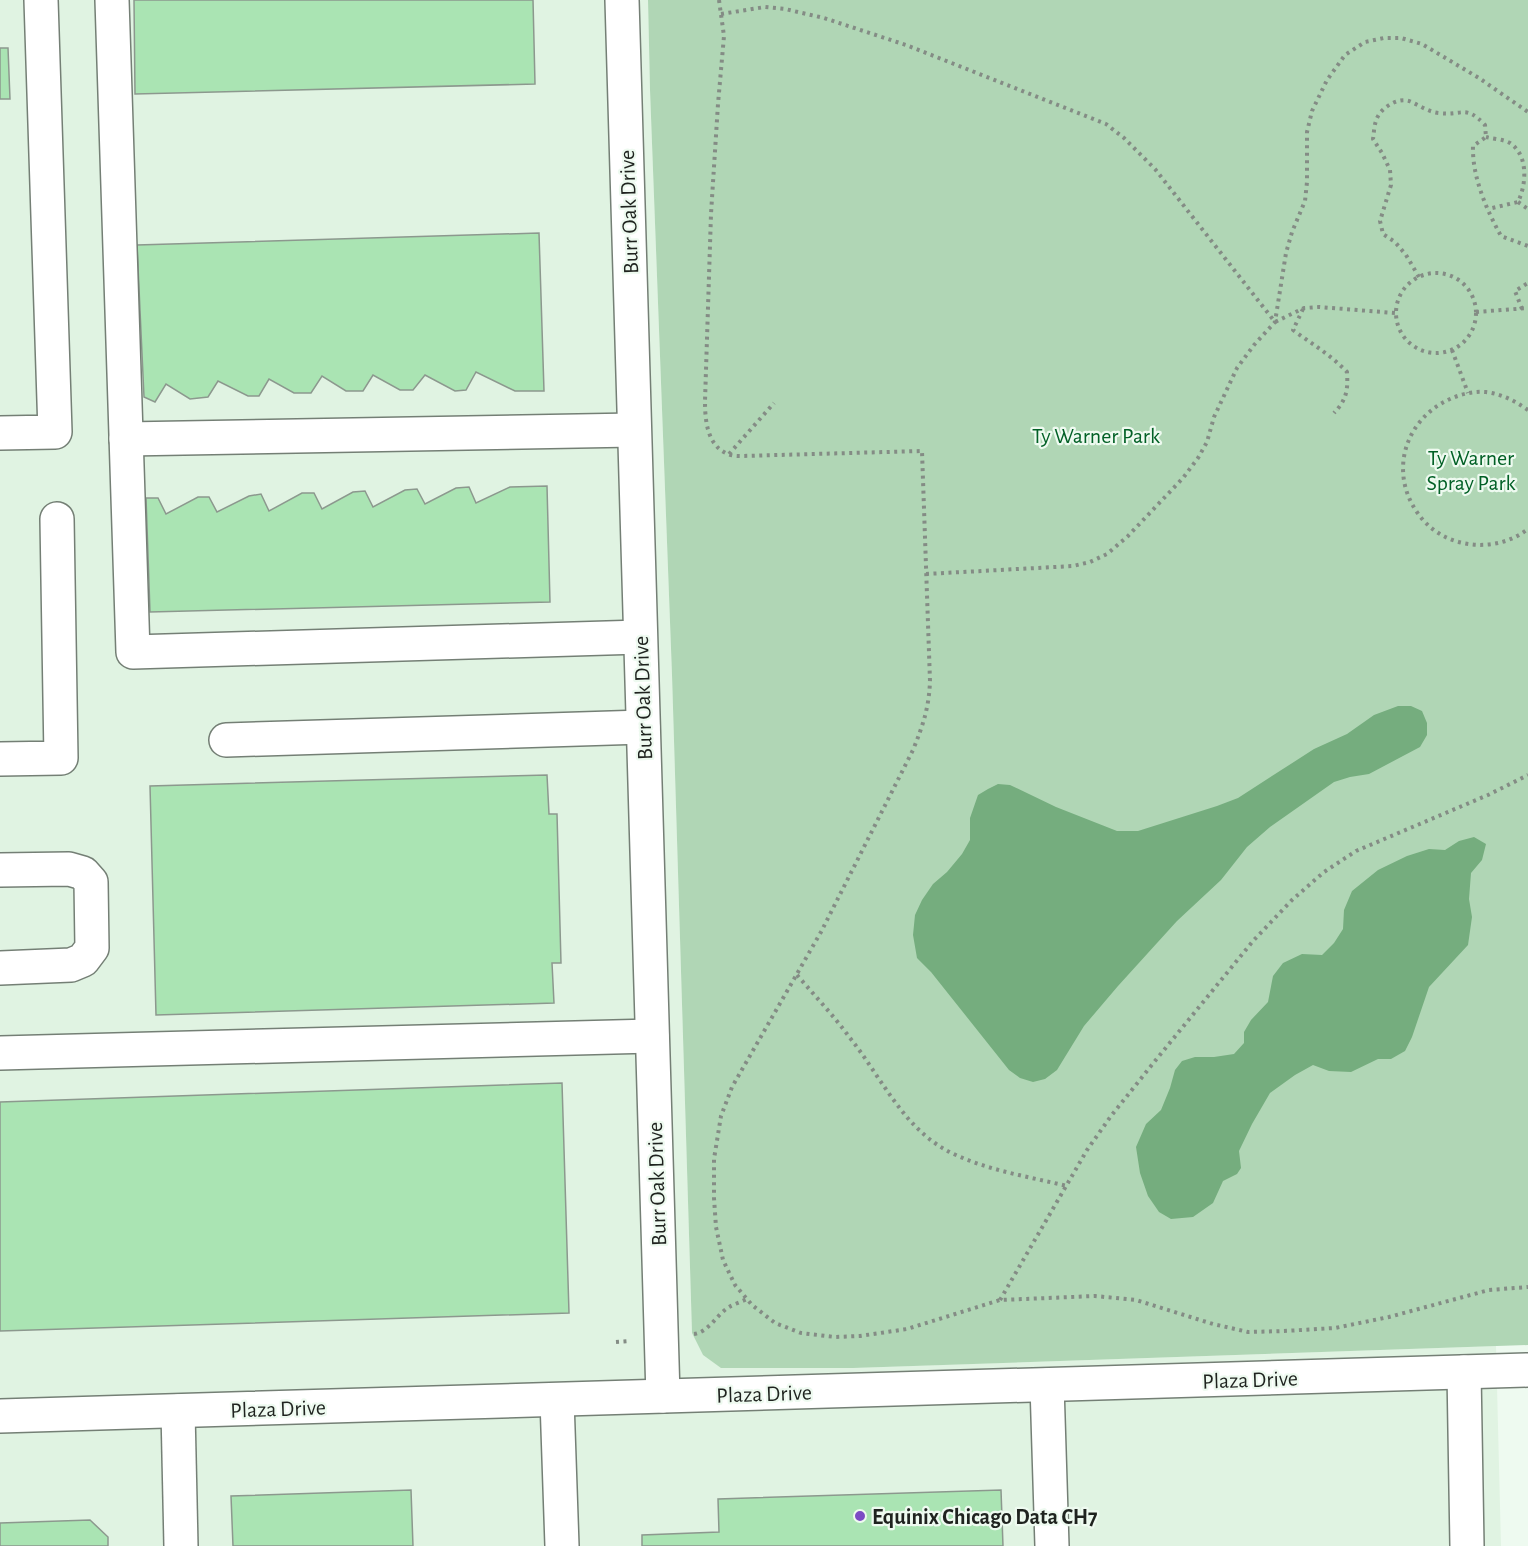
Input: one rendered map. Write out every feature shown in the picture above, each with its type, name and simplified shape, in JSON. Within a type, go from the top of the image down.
[{"type":"street","points":[[0,433],[55,432],[41,0]]},
{"type":"street","points":[[112,0],[134,652],[640,637]]},
{"type":"street","name":"Burr Oak Drive","points":[[622,0],[663,1396]]},
{"type":"street","points":[[126,439],[634,430]]},
{"type":"street","points":[[0,759],[61,758],[57,519]]},
{"type":"street","points":[[226,740],[643,727]]},
{"type":"street","points":[[0,870],[69,869],[83,873],[92,882],[93,937],[92,948],[83,960],[71,965],[0,968]]},
{"type":"street","points":[[0,1053],[652,1036]]},
{"type":"street","name":"Plaza Drive","points":[[0,1416],[1528,1370]]},
{"type":"street","points":[[1464,1372],[1467,1546]]},
{"type":"street","points":[[1047,1385],[1052,1546]]},
{"type":"street","points":[[557,1400],[562,1546]]},
{"type":"street","points":[[178,1411],[182,1546]]},
{"type":"path","points":[[719,0],[724,36],[711,214],[705,401],[705,417],[709,434],[717,448],[729,454],[742,456],[922,451],[930,681],[930,698],[925,720],[913,750],[826,922],[732,1087],[721,1116],[714,1160],[714,1198],[723,1260],[735,1286],[752,1305],[775,1323],[801,1333],[835,1336],[860,1336],[907,1329],[1000,1300],[1095,1296],[1136,1300],[1213,1324],[1248,1332],[1335,1328],[1389,1317],[1489,1290],[1528,1287]]},
{"type":"path","points":[[722,14],[765,7],[824,18],[906,45],[1106,124],[1124,138],[1155,169],[1275,322]]},
{"type":"path","points":[[1275,322],[1286,253],[1305,201],[1307,132],[1312,111],[1327,80],[1345,55],[1365,42],[1384,38],[1401,38],[1422,44],[1479,78],[1528,112]]},
{"type":"path","points":[[1419,277],[1406,255],[1395,242],[1383,234],[1380,221],[1391,185],[1390,170],[1373,139],[1376,119],[1394,102],[1407,100],[1437,113],[1467,112],[1476,116],[1485,125],[1486,138]]},
{"type":"path","points":[[1518,202],[1525,187],[1526,171],[1523,154],[1509,142],[1486,138],[1473,146],[1473,160],[1488,209],[1501,236],[1528,246]]},
{"type":"path","points":[[1488,209],[1518,202],[1528,209]]},
{"type":"path","points":[[1432,273],[1444,274],[1462,283],[1470,292],[1476,312],[1473,329],[1467,339],[1452,350],[1425,352],[1410,344],[1399,330],[1395,313],[1400,295],[1409,283],[1419,277],[1432,273]]},
{"type":"path","points":[[1522,309],[1515,291],[1528,283]]},
{"type":"path","points":[[926,574],[1073,566],[1090,562],[1107,554],[1128,536],[1183,478],[1198,458],[1207,442],[1214,417],[1237,368],[1275,322],[1304,308],[1319,307],[1395,313]]},
{"type":"path","points":[[1304,308],[1293,330],[1325,351],[1347,372],[1348,388],[1342,403],[1334,413]]},
{"type":"path","points":[[1476,312],[1528,309]]},
{"type":"path","points":[[1452,350],[1468,393]]},
{"type":"path","points":[[1528,410],[1512,399],[1486,392],[1459,394],[1437,405],[1420,421],[1407,441],[1402,465],[1405,489],[1415,511],[1431,529],[1452,541],[1476,546],[1503,543],[1528,529]]},
{"type":"path","points":[[729,454],[774,403]]},
{"type":"path","points":[[1000,1300],[1087,1150],[1111,1116],[1253,941],[1300,893],[1324,872],[1356,851],[1488,795],[1528,775]]},
{"type":"path","points":[[797,975],[851,1038],[892,1101],[932,1141],[955,1155],[991,1168],[1066,1186]]},
{"type":"shaded area","points":[[0,0],[648,0],[692,1333],[703,1355],[722,1368],[853,1368],[1496,1346],[1501,1546],[0,1546]]},
{"type":"shaded area","points":[[1398,706],[1411,706],[1422,711],[1427,723],[1427,735],[1420,747],[1369,774],[1334,782],[1270,827],[1247,847],[1221,880],[1177,921],[1118,986],[1084,1026],[1057,1070],[1045,1079],[1033,1082],[1020,1078],[1009,1070],[931,972],[917,958],[913,935],[915,915],[933,884],[962,854],[970,840],[970,818],[978,795],[988,789],[998,784],[1010,785],[1056,807],[1117,831],[1138,831],[1238,798],[1314,749],[1347,734],[1374,715]]},
{"type":"shaded area","points":[[1474,837],[1486,844],[1482,860],[1471,873],[1469,899],[1472,917],[1468,945],[1429,987],[1405,1051],[1391,1059],[1378,1059],[1351,1072],[1329,1071],[1313,1065],[1295,1075],[1270,1093],[1239,1151],[1241,1168],[1237,1174],[1223,1181],[1213,1203],[1193,1217],[1171,1219],[1159,1212],[1148,1196],[1140,1173],[1136,1147],[1146,1124],[1161,1110],[1175,1070],[1182,1061],[1195,1057],[1234,1054],[1244,1043],[1244,1032],[1251,1020],[1268,1002],[1273,976],[1283,963],[1302,954],[1322,955],[1343,929],[1344,910],[1352,891],[1378,870],[1407,856],[1429,849],[1445,850],[1459,841]]},
{"type":"green space","name":"Ty Warner Park","points":[[648,0],[1528,0],[1528,1345],[853,1368],[721,1368],[703,1355],[692,1333]]},
{"type":"building","points":[[134,0],[533,0],[535,84],[135,94]]},
{"type":"building","points":[[0,48],[8,48],[10,99],[0,99]]},
{"type":"building","points":[[539,233],[544,391],[515,391],[476,372],[466,390],[455,391],[425,375],[413,390],[400,390],[373,375],[363,391],[346,391],[322,376],[311,393],[294,393],[269,379],[259,396],[248,396],[218,381],[208,397],[190,399],[166,384],[155,402],[144,397],[137,245]]},
{"type":"building","points":[[547,486],[550,602],[150,612],[146,498],[158,498],[166,514],[198,497],[209,497],[217,512],[249,496],[261,494],[269,511],[302,493],[314,493],[322,509],[353,492],[365,491],[373,507],[405,490],[417,489],[425,504],[456,488],[469,487],[476,503],[510,487]]},
{"type":"building","points":[[547,775],[549,814],[557,814],[561,963],[552,963],[554,1003],[156,1015],[150,786]]},
{"type":"building","points":[[562,1083],[569,1313],[0,1331],[0,1102]]},
{"type":"building","points":[[411,1490],[413,1546],[233,1546],[231,1496]]},
{"type":"building","name":"Equinix Chicago Data CH7","points":[[1001,1490],[1003,1546],[642,1546],[642,1535],[719,1532],[718,1499]]},
{"type":"building","points":[[90,1520],[108,1537],[108,1546],[0,1546],[0,1523]]},
{"type":"place","name":"Equinix Chicago Data CH7","points":[[860,1516]]},
{"type":"park label","name":"Ty Warner Spray Park","points":[[1471,470]]}]
